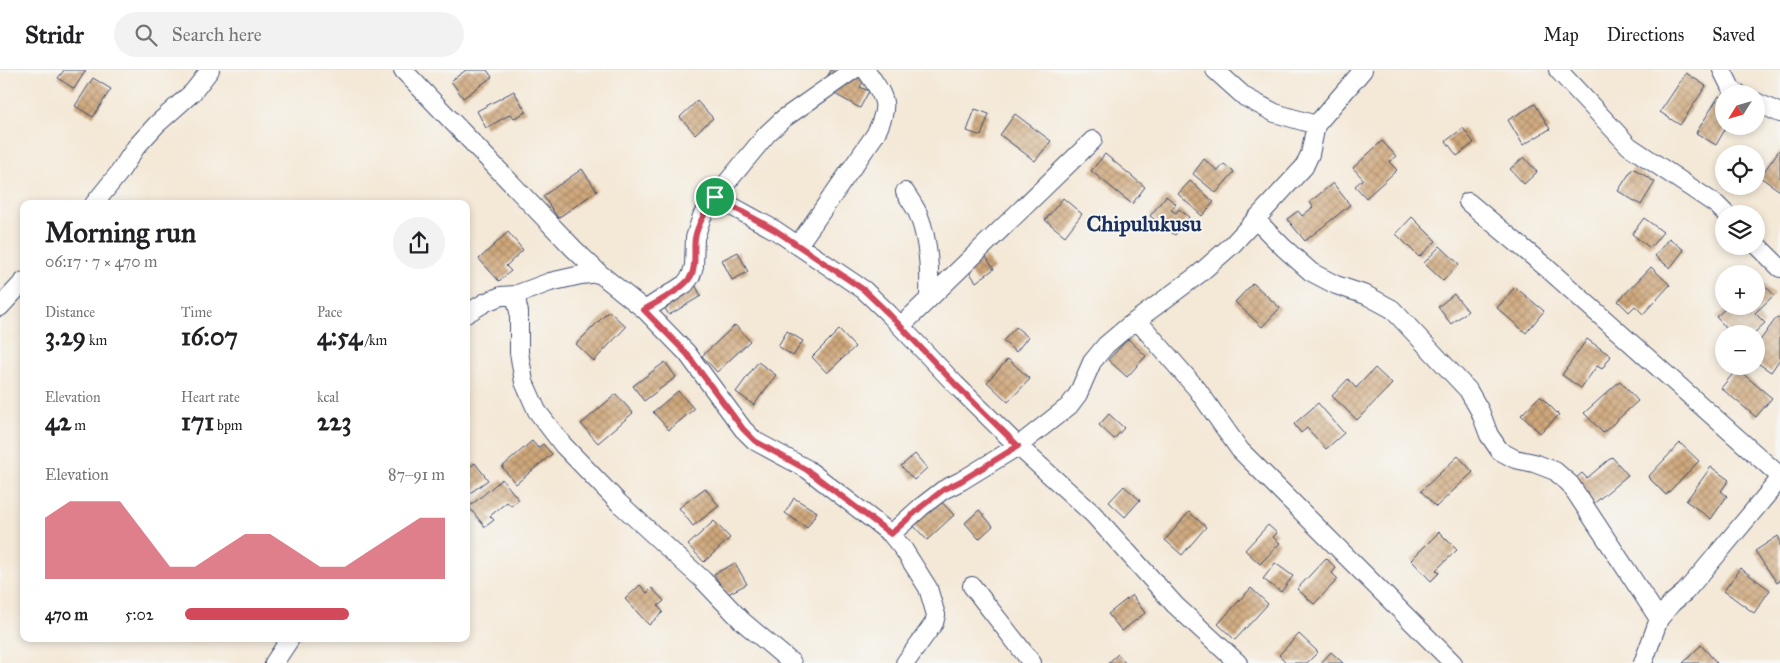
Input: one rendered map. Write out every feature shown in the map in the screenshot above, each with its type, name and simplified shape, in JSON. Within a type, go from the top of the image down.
[{"type":"street","points":[[97,200],[119,173],[136,147],[157,124],[193,92],[210,70]]},
{"type":"street","points":[[403,70],[574,249],[599,273],[644,310],[687,354],[743,429],[755,441],[807,470],[891,534],[904,550],[928,588],[936,615],[934,623],[905,663]]},
{"type":"street","points":[[644,310],[685,284],[691,276],[694,266],[695,238],[702,216],[715,197],[767,134],[783,119],[853,70]]},
{"type":"street","points":[[798,245],[875,135],[883,120],[885,105],[883,96],[866,70]]},
{"type":"street","points":[[1215,70],[1245,97],[1275,114],[1316,125]]},
{"type":"street","points":[[891,534],[943,490],[1018,446],[1070,406],[1078,394],[1092,362],[1106,344],[1199,274],[1256,220],[1304,167],[1310,154],[1316,125],[1363,70]]},
{"type":"street","points":[[1558,70],[1629,146],[1717,205]]},
{"type":"street","points":[[1722,70],[1730,85]]},
{"type":"street","points":[[1765,106],[1780,114]]},
{"type":"street","points":[[901,326],[1093,140]]},
{"type":"street","points":[[905,192],[918,215],[925,234],[930,270],[929,298]]},
{"type":"street","points":[[715,197],[775,230],[864,290],[1018,446],[1093,514],[1175,605],[1238,663]]},
{"type":"street","points":[[1468,202],[1548,269],[1780,478],[1704,570],[1659,619],[1643,663]]},
{"type":"street","points":[[1256,220],[1311,272],[1336,285],[1366,295],[1392,309],[1468,390],[1480,411],[1489,435],[1500,451],[1515,459],[1534,463],[1555,471],[1570,484],[1659,619]]},
{"type":"street","points":[[1765,253],[1780,268]]},
{"type":"street","points":[[470,312],[501,296],[515,295],[550,282],[599,273]]},
{"type":"street","points":[[0,307],[20,285]]},
{"type":"street","points":[[515,295],[520,312],[519,352],[524,382],[537,411],[563,445],[619,503],[703,580],[742,621],[792,663]]},
{"type":"street","points":[[1136,320],[1196,389],[1240,450],[1453,663]]},
{"type":"street","points":[[972,586],[1032,663]]},
{"type":"street","points":[[274,663],[288,642]]},
{"type":"building","points":[[64,70],[86,70],[74,89],[58,78]]},
{"type":"building","points":[[466,70],[487,70],[492,77],[463,98],[451,81]]},
{"type":"building","points":[[831,70],[841,75],[850,70],[865,78],[860,87],[869,91],[860,108],[822,87]]},
{"type":"building","points":[[1686,73],[1706,86],[1680,125],[1660,112]]},
{"type":"building","points":[[93,78],[111,89],[93,117],[75,106]]},
{"type":"building","points":[[514,91],[526,112],[514,118],[511,114],[486,128],[477,111]]},
{"type":"building","points":[[697,101],[713,118],[695,134],[680,117]]},
{"type":"building","points":[[1715,102],[1715,135],[1722,135],[1716,145],[1696,133]]},
{"type":"building","points":[[1535,104],[1550,129],[1523,145],[1508,120]]},
{"type":"building","points":[[975,109],[989,114],[981,136],[967,131]]},
{"type":"building","points":[[1015,114],[1051,141],[1035,161],[1000,135]]},
{"type":"building","points":[[1463,128],[1474,143],[1457,156],[1446,141]]},
{"type":"building","points":[[1382,141],[1396,156],[1389,162],[1397,170],[1366,198],[1355,186],[1363,179],[1353,168]]},
{"type":"building","points":[[1780,149],[1780,191],[1765,180],[1765,170]]},
{"type":"building","points":[[1105,154],[1145,187],[1132,204],[1091,171]]},
{"type":"building","points":[[1524,157],[1537,172],[1524,184],[1510,169]]},
{"type":"building","points":[[1204,159],[1218,171],[1224,164],[1234,172],[1216,193],[1193,174]]},
{"type":"building","points":[[1633,168],[1655,182],[1641,205],[1618,191]]},
{"type":"building","points":[[582,169],[597,191],[558,218],[543,196]]},
{"type":"building","points":[[1190,181],[1214,202],[1202,216],[1178,194]]},
{"type":"building","points":[[1333,183],[1350,205],[1305,241],[1287,219],[1298,211],[1302,216],[1313,207],[1310,202]]},
{"type":"building","points":[[1166,196],[1176,204],[1171,210],[1176,213],[1179,209],[1189,217],[1175,235],[1150,216]]},
{"type":"building","points":[[1063,198],[1082,214],[1065,236],[1045,220]]},
{"type":"building","points":[[1412,217],[1436,241],[1419,257],[1396,234]]},
{"type":"building","points":[[1644,218],[1663,232],[1650,248],[1632,234]]},
{"type":"building","points":[[508,232],[523,250],[506,266],[511,271],[499,281],[479,259]]},
{"type":"building","points":[[1669,238],[1684,250],[1670,268],[1655,256]]},
{"type":"building","points":[[1440,246],[1459,264],[1443,281],[1424,263]]},
{"type":"building","points":[[738,252],[748,272],[732,280],[722,260]]},
{"type":"building","points":[[986,257],[994,269],[976,282],[968,270]]},
{"type":"building","points":[[1651,267],[1670,285],[1643,314],[1635,306],[1629,312],[1618,301]]},
{"type":"building","points":[[692,279],[701,296],[669,315],[659,298]]},
{"type":"building","points":[[1253,283],[1280,308],[1262,327],[1235,302]]},
{"type":"building","points":[[1765,285],[1774,295],[1765,304]]},
{"type":"building","points":[[1515,287],[1544,311],[1526,333],[1497,308]]},
{"type":"building","points":[[1454,294],[1468,311],[1451,324],[1438,307]]},
{"type":"building","points":[[609,311],[626,327],[594,361],[576,344]]},
{"type":"building","points":[[1718,315],[1757,315],[1765,323],[1763,325],[1724,325],[1716,317]]},
{"type":"building","points":[[1777,317],[1780,319],[1780,359],[1771,372],[1765,368],[1765,334]]},
{"type":"building","points":[[735,325],[750,341],[717,372],[702,356]]},
{"type":"building","points":[[1016,327],[1028,337],[1016,352],[1003,341]]},
{"type":"building","points":[[839,330],[855,347],[827,373],[812,357]]},
{"type":"building","points":[[787,331],[803,341],[793,356],[778,346]]},
{"type":"building","points":[[1128,339],[1146,356],[1127,377],[1108,360]]},
{"type":"building","points":[[1587,339],[1611,356],[1602,369],[1597,366],[1581,388],[1562,375]]},
{"type":"building","points":[[1008,359],[1030,379],[1008,402],[987,382]]},
{"type":"building","points":[[665,362],[676,377],[644,401],[633,386]]},
{"type":"building","points":[[758,362],[776,375],[754,405],[736,392]]},
{"type":"building","points":[[1375,368],[1392,384],[1357,420],[1332,396],[1348,379],[1356,388]]},
{"type":"building","points":[[1732,375],[1744,375],[1772,398],[1756,417],[1721,388]]},
{"type":"building","points":[[1620,381],[1638,401],[1603,433],[1584,413]]},
{"type":"building","points":[[678,391],[694,409],[669,430],[653,412]]},
{"type":"building","points":[[616,394],[633,413],[598,443],[581,424]]},
{"type":"building","points":[[1540,396],[1559,415],[1540,433],[1521,415]]},
{"type":"building","points":[[1318,403],[1344,433],[1326,449],[1307,428],[1301,433],[1294,424]]},
{"type":"building","points":[[1109,414],[1124,428],[1114,439],[1099,425]]},
{"type":"building","points":[[532,441],[538,448],[543,444],[552,454],[516,484],[502,467]]},
{"type":"building","points":[[1680,443],[1699,461],[1666,495],[1648,477]]},
{"type":"building","points":[[915,454],[927,468],[914,480],[901,466]]},
{"type":"building","points":[[1458,456],[1473,472],[1436,507],[1421,491]]},
{"type":"building","points":[[1612,457],[1628,475],[1591,506],[1572,482],[1582,473],[1587,478]]},
{"type":"building","points":[[475,463],[488,480],[470,493],[470,467]]},
{"type":"building","points":[[1711,467],[1729,480],[1721,491],[1727,496],[1711,519],[1686,501]]},
{"type":"building","points":[[502,479],[519,500],[511,506],[507,502],[490,516],[494,520],[485,527],[470,506]]},
{"type":"building","points":[[1124,486],[1140,500],[1125,517],[1109,502]]},
{"type":"building","points":[[705,488],[719,506],[693,526],[679,508]]},
{"type":"building","points":[[794,498],[817,512],[807,528],[785,513]]},
{"type":"building","points":[[938,498],[954,515],[927,540],[911,523]]},
{"type":"building","points":[[979,510],[993,526],[979,539],[965,523]]},
{"type":"building","points":[[1189,512],[1206,527],[1182,555],[1165,540]]},
{"type":"building","points":[[714,521],[730,538],[704,562],[688,545]]},
{"type":"building","points":[[1268,525],[1277,533],[1273,537],[1280,543],[1260,564],[1245,550]]},
{"type":"building","points":[[1439,532],[1457,550],[1436,570],[1439,573],[1431,581],[1411,560]]},
{"type":"building","points":[[1778,536],[1780,540],[1780,581],[1777,583],[1755,551]]},
{"type":"building","points":[[1326,558],[1336,568],[1332,573],[1338,579],[1314,604],[1297,589]]},
{"type":"building","points":[[735,563],[747,584],[726,595],[714,574]]},
{"type":"building","points":[[1275,563],[1293,576],[1281,592],[1263,579]]},
{"type":"building","points":[[1740,568],[1770,590],[1754,613],[1724,591]]},
{"type":"building","points":[[640,585],[647,593],[652,588],[664,601],[658,606],[663,612],[649,625],[625,599]]},
{"type":"building","points":[[1251,588],[1268,604],[1235,640],[1218,624]]},
{"type":"building","points":[[1132,595],[1145,613],[1122,631],[1108,614]]},
{"type":"building","points":[[1299,634],[1318,652],[1307,663],[1287,663],[1279,655]]},
{"type":"building","points":[[1701,645],[1717,663],[1683,663]]},
{"type":"building","points":[[1331,652],[1343,663],[1321,663]]},
{"type":"building","points":[[1118,654],[1125,663],[1108,663]]},
{"type":"district","name":"Chipulukusu","points":[[1144,223]]},
{"type":"route","points":[[715,197],[775,230],[864,290],[1018,446],[943,490],[891,534],[807,470],[755,441],[743,429],[687,354],[644,310],[685,284],[691,276],[694,266],[695,238],[702,216],[715,197]]}]
